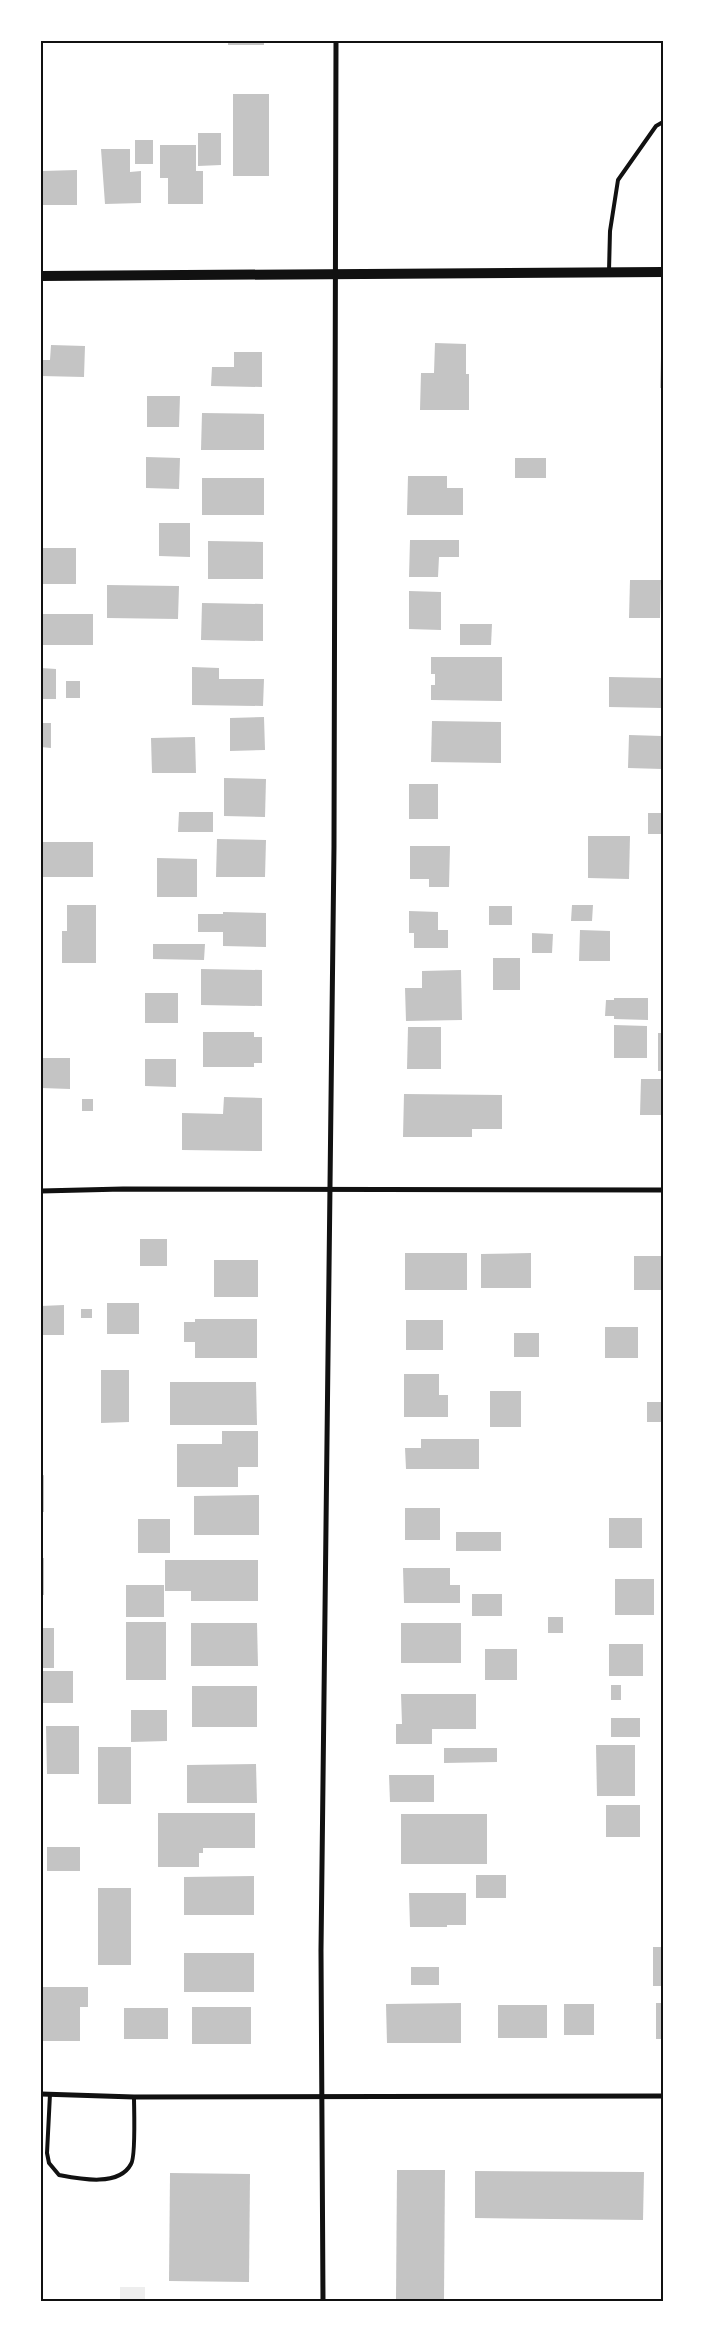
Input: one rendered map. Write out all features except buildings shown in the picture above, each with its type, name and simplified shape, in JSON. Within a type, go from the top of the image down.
[{"type":"main road","points":[[41,276],[663,272]]},
{"type":"street","points":[[324,2301],[321,1951],[334,846],[336,41]]},
{"type":"street","points":[[41,1191],[123,1189],[663,1190]]},
{"type":"street","points":[[41,2094],[134,2098],[663,2096]]},
{"type":"lane","points":[[609,272],[610,231],[618,180],[656,126],[663,122]]},
{"type":"lane","points":[[50,2094],[47,2153],[49,2163],[59,2175],[71,2178],[112,2179],[124,2172],[132,2163],[134,2098]]},
{"type":"shaded area","points":[[120,2287],[145,2287],[145,2301],[120,2301]]}]
